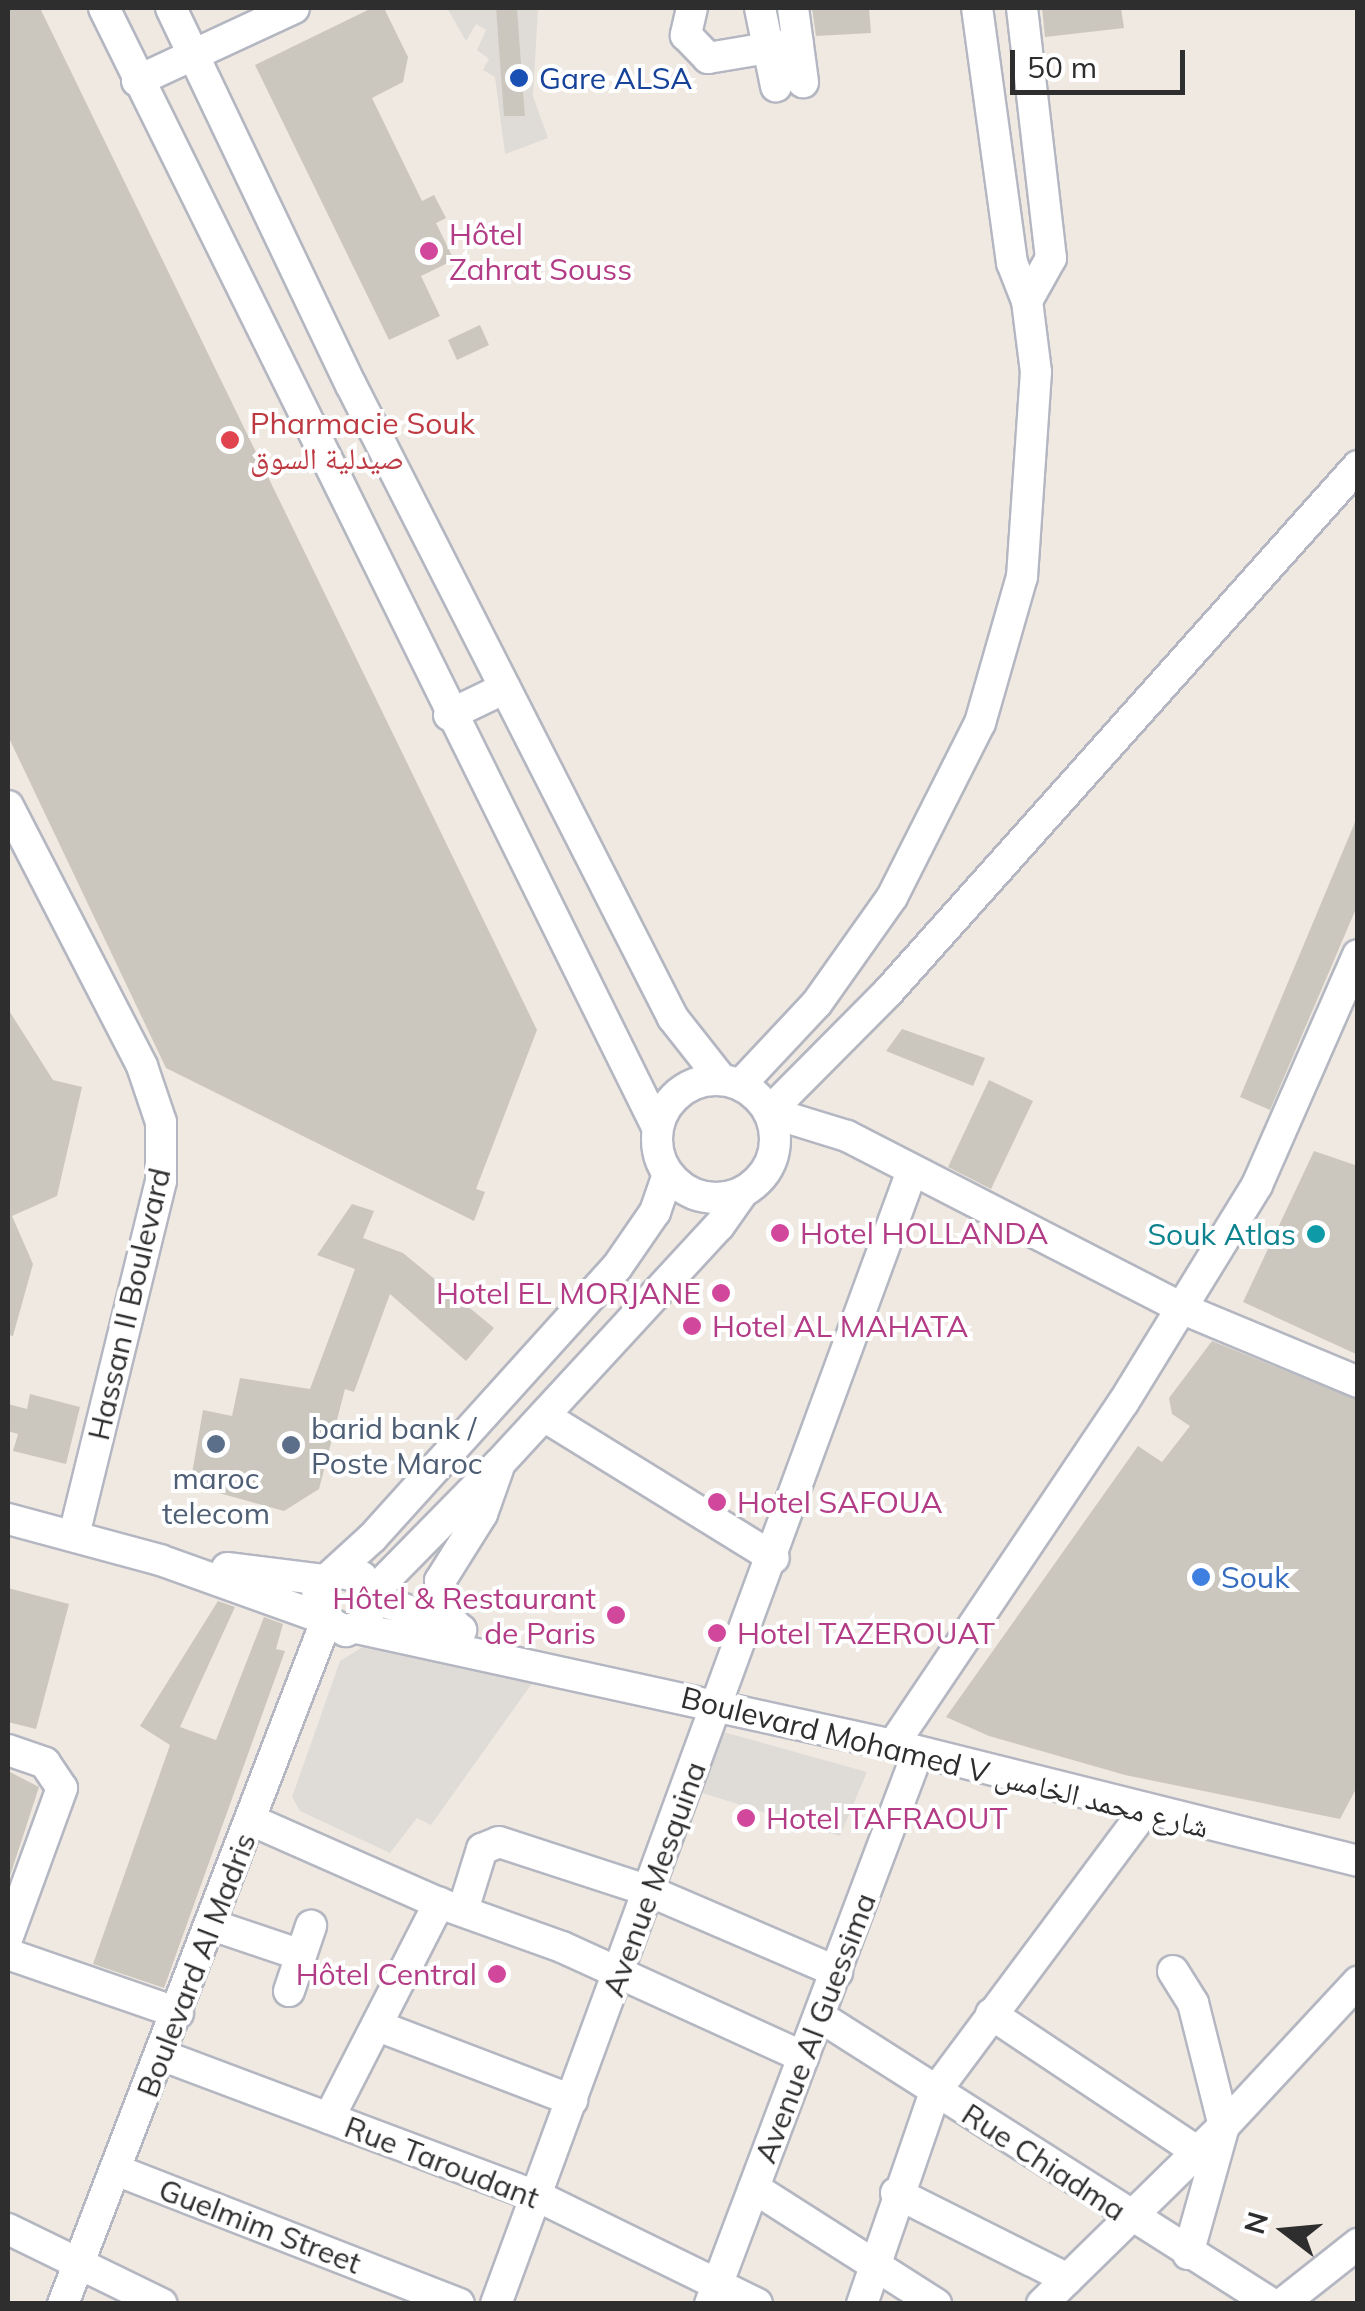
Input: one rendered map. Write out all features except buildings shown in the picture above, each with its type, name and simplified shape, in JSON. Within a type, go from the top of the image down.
[{"type":"street","points":[[104,8],[449,715],[657,1127],[668,1175],[655,1212],[618,1267],[329,1576],[314,1598],[322,1621]]},
{"type":"street","points":[[171,8],[505,688],[673,1018],[731,1082],[769,1112],[847,1136],[1183,1309],[1358,1382]]},
{"type":"street","points":[[189,46],[248,8]]},
{"type":"street","points":[[134,72],[189,46],[294,8]]},
{"type":"street","points":[[692,8],[686,35],[696,52],[708,58],[798,43]]},
{"type":"street","points":[[760,8],[768,49],[790,84],[798,43],[793,8]]},
{"type":"street","points":[[657,1127],[663,1111],[688,1086],[731,1082],[817,1003],[892,897],[980,723],[1022,577],[1036,372],[1027,301],[1012,263],[977,8]]},
{"type":"street","points":[[1022,8],[1051,258],[1027,301]]},
{"type":"street","points":[[769,1112],[864,1018],[1358,466]]},
{"type":"street","points":[[449,715],[505,688]]},
{"type":"street","name":"Hassan II Boulevard","points":[[8,806],[142,1066],[161,1122],[161,1181],[74,1536]]},
{"type":"street","name":"Avenue Al Guessima","points":[[714,2293],[837,1972],[905,1748],[1257,1186],[1358,955]]},
{"type":"street","points":[[8,1519],[160,1560],[322,1621],[358,1628],[370,1616],[374,1595],[500,1464],[768,1168],[775,1130],[769,1112]]},
{"type":"street","name":"Avenue Mesquina","points":[[496,2304],[774,1558],[912,1172]]},
{"type":"street","points":[[668,1175],[701,1197],[741,1194]]},
{"type":"street","points":[[544,1416],[774,1558]]},
{"type":"street","points":[[460,1630],[447,1616],[440,1581],[482,1514],[500,1464]]},
{"type":"street","points":[[160,1560],[362,1577],[374,1595]]},
{"type":"street","name":"Boulevard Mohamed V شارع محمد الخامس","points":[[374,1595],[532,1662]]},
{"type":"street","name":"Boulevard Al Madris","points":[[64,2304],[253,1822],[322,1621]]},
{"type":"street","name":"Boulevard Mohamed V شارع محمد الخامس","points":[[358,1628],[532,1662],[1356,1857]]},
{"type":"street","points":[[8,1750],[56,1774],[61,1802],[8,1936]]},
{"type":"street","points":[[862,2304],[896,2193],[935,2092],[1145,1810]]},
{"type":"street","points":[[253,1822],[450,1907],[620,1972],[803,2056]]},
{"type":"street","points":[[329,2118],[482,1849],[499,1842],[649,1891],[837,1972]]},
{"type":"street","points":[[212,1925],[306,1941],[289,1991]]},
{"type":"street","points":[[8,1954],[178,2013]]},
{"type":"street","points":[[1173,1971],[1193,2003],[1224,2126],[1188,2254]]},
{"type":"street","points":[[1042,2304],[1224,2126],[1356,1988]]},
{"type":"street","points":[[991,2014],[1198,2152]]},
{"type":"street","name":"Rue Chiadma","points":[[818,2016],[1128,2218],[1272,2304]]},
{"type":"street","points":[[378,2026],[572,2100]]},
{"type":"street","name":"Rue Taroudant","points":[[161,2054],[537,2196],[714,2293],[757,2304]]},
{"type":"street","name":"Guelmim Street","points":[[116,2170],[460,2304]]},
{"type":"street","points":[[754,2188],[874,2270],[936,2304]]},
{"type":"street","points":[[896,2193],[1068,2279]]},
{"type":"street","points":[[8,2229],[162,2304]]},
{"type":"street","points":[[1282,2304],[1358,2244]]},
{"type":"shaded area","points":[[447,8],[496,8],[505,116],[525,115],[517,8],[538,8],[533,96],[548,138],[505,154],[495,77],[483,70],[489,59],[477,50],[486,30],[476,24],[466,41]]},
{"type":"shaded area","points":[[380,1636],[538,1675],[431,1825],[417,1818],[390,1853],[300,1811],[292,1797],[340,1661]]},
{"type":"shaded area","points":[[720,1731],[867,1772],[840,1836],[699,1792]]},
{"type":"place","name":"Gare ALSA","points":[[519,78]]},
{"type":"place","name":"Hôtel Zahrat Souss","points":[[429,251]]},
{"type":"place","name":"Pharmacie Souk صيدلية السوق","points":[[230,440]]},
{"type":"place","name":"Hotel HOLLANDA","points":[[780,1233]]},
{"type":"place","name":"Souk Atlas","points":[[1316,1234]]},
{"type":"place","name":"Hotel EL MORJANE","points":[[721,1293]]},
{"type":"place","name":"Hotel AL MAHATA","points":[[692,1326]]},
{"type":"place","name":"maroc telecom","points":[[216,1444]]},
{"type":"place","name":"barid bank / Poste Maroc","points":[[291,1445]]},
{"type":"place","name":"Hotel SAFOUA","points":[[717,1502]]},
{"type":"place","name":"Souk","points":[[1201,1577]]},
{"type":"place","name":"Hôtel & Restaurant de Paris","points":[[616,1615]]},
{"type":"place","name":"Hotel TAZEROUAT","points":[[717,1633]]},
{"type":"place","name":"Hotel TAFRAOUT","points":[[746,1818]]},
{"type":"place","name":"Hôtel Central","points":[[497,1974]]}]
